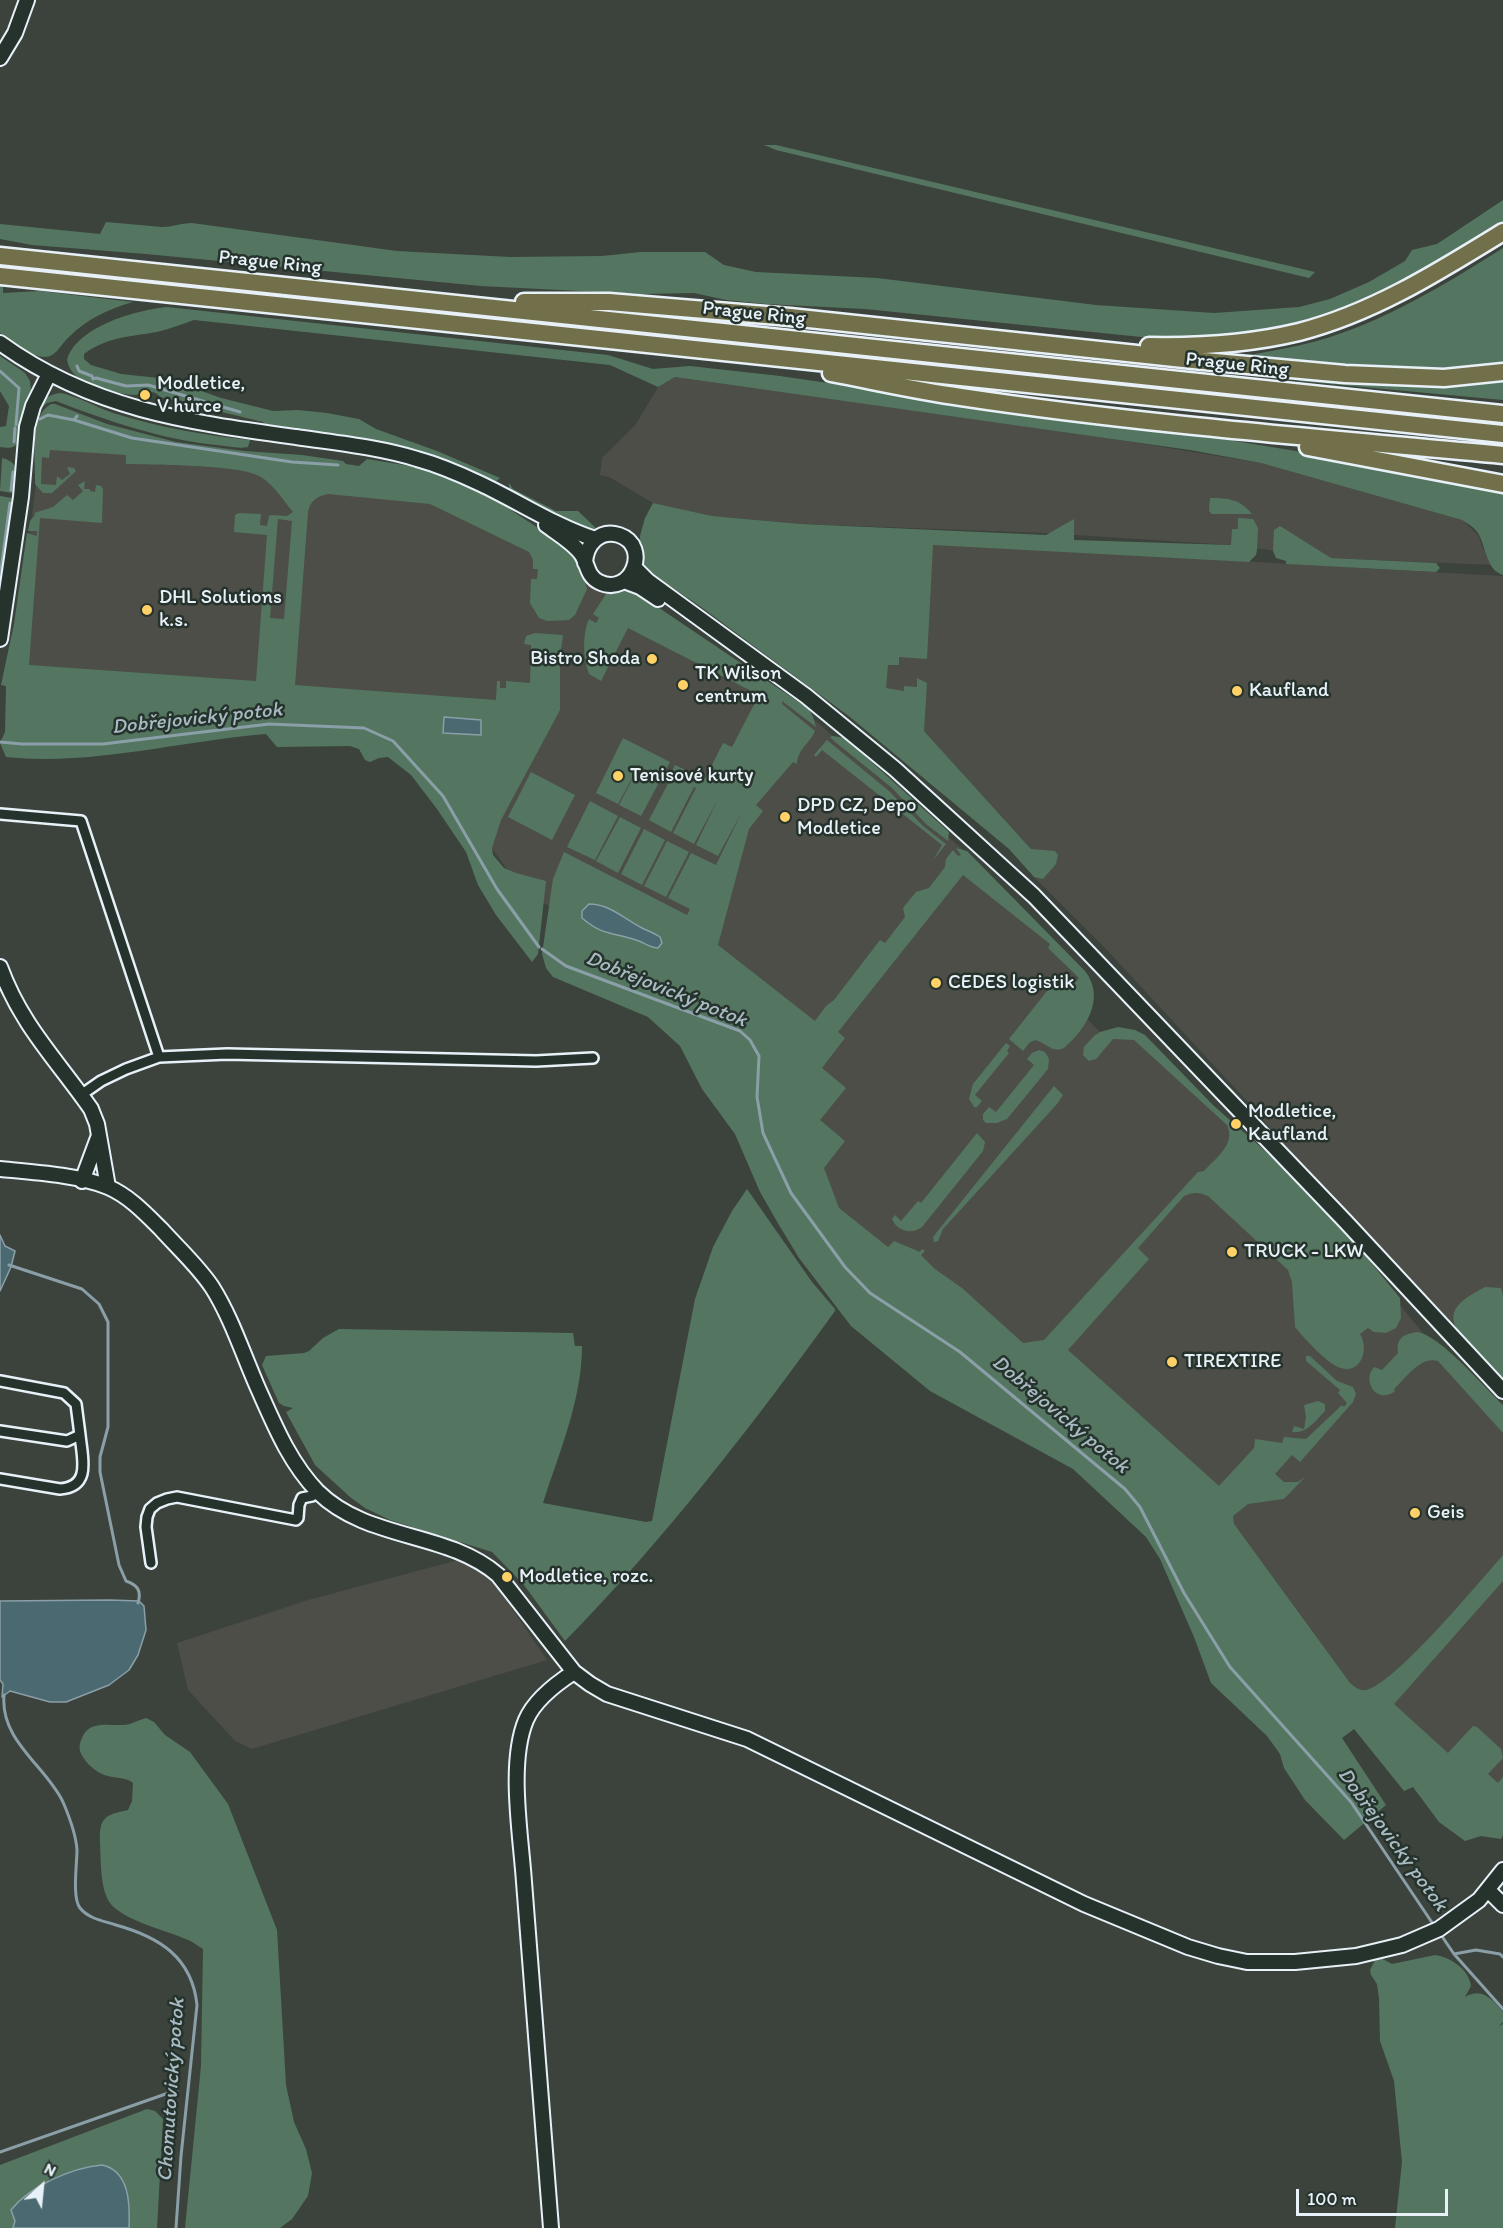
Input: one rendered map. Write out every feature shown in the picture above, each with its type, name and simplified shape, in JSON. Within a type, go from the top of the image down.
[{"type":"highway","points":[[1058,346],[1233,344],[1299,332],[1360,311],[1399,293],[1503,232]]},
{"type":"highway","name":"Prague Ring","points":[[0,256],[1503,414]]},
{"type":"highway","name":"Prague Ring","points":[[0,276],[1503,434]]},
{"type":"highway","points":[[440,302],[609,302],[790,317],[1058,346],[1400,378],[1443,378],[1503,372]]},
{"type":"highway","points":[[712,351],[957,397],[1342,441],[1503,455]]},
{"type":"highway","points":[[1159,421],[1503,484]]},
{"type":"street","points":[[0,58],[15,33],[27,0]]},
{"type":"street","points":[[0,343],[49,374],[102,398],[171,418],[331,442],[409,457],[459,474],[575,533],[595,539]]},
{"type":"street","points":[[0,639],[21,497],[27,427],[33,406],[49,374]]},
{"type":"street","points":[[500,494],[569,542],[580,553],[591,577],[601,583],[612,585],[624,581],[635,568],[635,552],[626,539],[610,534],[595,539],[585,554],[585,563]]},
{"type":"street","points":[[635,568],[648,581],[806,696],[896,769],[1034,896],[1345,1221],[1503,1391]]},
{"type":"street","points":[[624,581],[640,587],[723,636]]},
{"type":"street","points":[[0,814],[81,821],[159,1057]]},
{"type":"street","points":[[0,967],[18,1008],[34,1034],[91,1109],[97,1124],[108,1187]]},
{"type":"street","points":[[81,1095],[101,1081],[159,1057],[227,1054],[536,1061],[593,1058]]},
{"type":"street","points":[[82,1181],[99,1138]]},
{"type":"street","points":[[0,1169],[108,1187],[143,1212],[185,1254],[212,1288],[288,1454],[318,1492],[336,1506],[380,1528],[465,1553],[488,1566],[498,1575],[574,1672],[607,1694],[747,1739],[1084,1904],[1198,1950],[1247,1962],[1295,1962],[1356,1956],[1402,1945],[1435,1930],[1479,1900],[1503,1870]]},
{"type":"street","points":[[0,1381],[64,1394],[76,1404],[83,1466],[82,1476],[77,1484],[70,1488],[60,1489],[0,1479]]},
{"type":"street","points":[[0,1431],[68,1441],[80,1435]]},
{"type":"street","points":[[151,1563],[146,1527],[147,1517],[150,1509],[157,1503],[177,1497],[296,1520],[302,1498],[318,1492]]},
{"type":"street","points":[[551,2228],[528,1940],[517,1761],[526,1720],[533,1709],[559,1682],[574,1672]]},
{"type":"street","points":[[1488,1890],[1503,1905]]},
{"type":"shaded area","points":[[675,377],[1088,435],[1261,463],[1462,520],[1479,536],[1492,565],[1331,558],[1231,545],[1044,533],[802,524],[712,516],[653,503],[609,477],[600,475],[602,458],[636,424],[658,387]]},
{"type":"shaded area","points":[[45,413],[125,439],[310,467],[401,469],[565,551],[786,695],[961,848],[1085,977],[1087,1019],[1100,1032],[1136,1032],[1239,1133],[1394,1298],[1428,1339],[1503,1415],[1503,1809],[1387,1707],[1329,1746],[1184,1492],[828,1217],[783,1027],[524,893],[415,741],[11,680]]},
{"type":"shaded area","points":[[656,528],[1503,576],[1503,1379],[1427,1296],[1294,1159],[1258,1113],[1106,949],[1034,877],[1035,853],[924,731]]},
{"type":"shaded area","points":[[462,1559],[489,1575],[547,1660],[252,1749],[235,1741],[188,1690],[177,1643],[308,1600]]},
{"type":"green space","points":[[764,145],[776,145],[1315,272],[1309,278],[776,150]]},
{"type":"green space","points":[[1503,200],[1503,228],[1426,274],[1352,309],[1269,333],[1171,340],[865,309],[766,304],[726,300],[694,293],[639,294],[481,286],[32,245],[0,239],[0,224],[100,234],[106,222],[162,227],[192,223],[397,251],[510,257],[705,252],[724,265],[756,272],[877,278],[1096,305],[1214,313],[1299,307],[1330,299],[1369,282],[1405,261],[1412,250],[1437,244]]},
{"type":"green space","points":[[1503,248],[1503,366],[1471,370],[1408,371],[1344,368],[1249,359],[1249,355],[1317,341],[1366,324],[1436,289]]},
{"type":"green space","points":[[0,286],[3,286],[3,293],[40,291],[133,302],[107,311],[91,320],[69,337],[55,353],[45,357],[27,352],[0,333]]},
{"type":"green space","points":[[167,307],[608,355],[653,369],[690,366],[780,376],[1100,423],[1198,435],[1345,459],[1503,494],[1503,575],[1497,572],[1490,563],[1478,533],[1462,520],[1261,463],[1190,450],[675,377],[658,387],[610,365],[194,320],[157,332],[111,340],[84,354],[84,359],[91,365],[121,374],[168,379],[221,398],[273,411],[298,410],[359,419],[376,429],[437,451],[500,478],[494,483],[375,444],[265,425],[263,422],[160,397],[154,392],[128,395],[113,391],[81,379],[71,370],[67,360],[73,348],[95,329],[125,316]]},
{"type":"green space","points":[[0,356],[25,373],[30,381],[31,391],[21,438],[15,446],[10,448],[0,447],[0,427],[6,426],[9,406],[0,391]]},
{"type":"green space","points":[[1299,377],[1398,386],[1450,385],[1503,379],[1503,400],[1298,381]]},
{"type":"green space","points":[[61,393],[113,413],[147,422],[198,433],[250,440],[248,447],[240,448],[154,434],[56,401],[47,403],[37,411],[46,398]]},
{"type":"green space","points":[[51,404],[55,404],[107,424],[176,442],[244,451],[302,455],[343,461],[346,464],[359,466],[367,459],[416,467],[452,479],[503,505],[575,552],[587,589],[575,615],[569,620],[547,621],[539,618],[530,603],[531,579],[537,579],[538,569],[533,569],[533,560],[529,552],[430,504],[328,494],[315,500],[308,512],[295,685],[496,700],[497,681],[500,681],[500,688],[506,688],[506,681],[530,683],[531,645],[524,644],[526,636],[535,633],[563,635],[560,657],[560,710],[501,820],[492,848],[493,855],[504,868],[546,881],[538,954],[532,962],[496,915],[478,885],[466,852],[437,809],[411,775],[388,757],[370,762],[365,760],[359,749],[350,746],[277,747],[266,734],[104,756],[39,759],[6,757],[0,743],[5,732],[6,686],[1,685],[14,624],[27,533],[37,536],[37,531],[28,531],[34,513],[53,507],[67,495],[73,500],[83,491],[78,485],[85,481],[84,489],[95,492],[96,485],[103,489],[102,523],[40,518],[29,665],[256,681],[267,535],[234,532],[235,515],[239,513],[261,514],[260,525],[267,526],[269,516],[287,516],[293,512],[270,484],[251,473],[217,467],[126,464],[126,455],[50,450],[49,458],[42,457],[41,484],[56,485],[57,476],[62,480],[70,474],[67,467],[74,468],[76,471],[52,493],[43,493],[35,484],[34,452],[36,429],[44,410]],"holes":[[[278,519],[292,521],[284,619],[270,618]]]},
{"type":"green space","points":[[2,458],[15,466],[15,491],[12,493],[0,491]]},
{"type":"green space","points":[[509,483],[513,489],[556,511],[578,511],[599,531],[587,533],[509,491]]},
{"type":"green space","points":[[0,496],[14,500],[4,578],[0,577]]},
{"type":"green space","points":[[1210,498],[1233,500],[1243,505],[1252,514],[1212,514],[1209,511]]},
{"type":"green space","points":[[653,503],[712,516],[801,524],[1046,535],[1074,519],[1074,540],[1231,545],[1232,529],[1238,529],[1238,518],[1253,519],[1258,528],[1257,550],[1256,555],[1249,562],[933,545],[927,659],[899,657],[899,665],[888,665],[886,688],[904,691],[904,686],[917,687],[917,678],[927,683],[924,731],[1031,849],[1055,851],[1058,855],[1056,864],[1043,879],[1034,877],[1009,849],[850,717],[701,607],[641,566],[640,536],[645,518]]},
{"type":"green space","points":[[1280,526],[1331,558],[1436,563],[1440,568],[1436,572],[1286,564],[1286,561],[1276,558],[1273,551],[1274,530]]},
{"type":"green space","points":[[618,588],[631,589],[809,709],[816,727],[782,701],[782,704],[815,731],[801,751],[797,764],[793,762],[756,805],[763,811],[749,829],[718,945],[815,1021],[880,940],[885,943],[905,917],[903,908],[916,892],[929,888],[945,867],[946,859],[953,850],[958,856],[961,855],[956,848],[967,851],[1085,971],[1091,981],[1094,992],[1091,1013],[1080,1032],[1064,1048],[1052,1049],[1035,1040],[1029,1043],[1023,1051],[1009,1039],[1047,991],[1063,984],[1070,989],[1079,978],[1048,948],[1050,944],[963,875],[838,1032],[845,1038],[822,1068],[846,1088],[820,1120],[845,1141],[824,1168],[839,1208],[888,1247],[894,1241],[920,1252],[922,1249],[925,1251],[921,1255],[935,1269],[962,1288],[1023,1343],[1044,1340],[1198,1172],[1204,1171],[1219,1156],[1229,1138],[1227,1125],[1134,1040],[1113,1039],[1096,1059],[1089,1061],[1083,1055],[1084,1047],[1094,1036],[1118,1027],[1135,1030],[1145,1035],[1214,1106],[1289,1172],[1350,1237],[1400,1298],[1401,1318],[1396,1328],[1386,1333],[1374,1332],[1368,1328],[1360,1334],[1364,1346],[1359,1364],[1348,1369],[1336,1366],[1316,1350],[1295,1327],[1292,1282],[1288,1270],[1208,1196],[1193,1193],[1184,1196],[1138,1248],[1149,1259],[1068,1350],[1219,1486],[1254,1448],[1255,1439],[1282,1443],[1284,1437],[1306,1439],[1347,1403],[1338,1393],[1340,1390],[1306,1361],[1306,1356],[1310,1356],[1337,1381],[1353,1387],[1356,1394],[1353,1402],[1300,1462],[1292,1455],[1275,1474],[1284,1482],[1298,1482],[1306,1476],[1284,1499],[1248,1504],[1233,1516],[1234,1524],[1350,1683],[1361,1690],[1379,1684],[1416,1652],[1503,1555],[1503,1581],[1394,1704],[1448,1753],[1473,1726],[1501,1749],[1503,1758],[1488,1774],[1498,1783],[1503,1777],[1503,1835],[1501,1839],[1481,1836],[1465,1841],[1439,1822],[1413,1787],[1404,1791],[1354,1729],[1342,1738],[1386,1805],[1344,1840],[1305,1800],[1284,1768],[1280,1754],[1267,1736],[1211,1683],[1160,1559],[1146,1537],[1073,1469],[930,1391],[851,1326],[799,1258],[760,1192],[735,1134],[702,1089],[680,1046],[648,1017],[553,977],[546,968],[542,954],[553,879],[564,852],[687,915],[690,909],[668,898],[691,853],[716,865],[742,812],[718,856],[696,845],[718,799],[694,844],[673,833],[696,788],[694,787],[671,832],[649,820],[672,776],[670,775],[675,765],[705,779],[723,743],[732,747],[759,695],[628,628],[601,681],[589,674],[584,646],[589,619],[596,623],[599,618],[593,614],[608,591]]},
{"type":"green space","points":[[830,737],[845,738],[949,832],[948,841],[926,824],[892,788]]},
{"type":"green space","points":[[623,738],[670,762],[641,816],[619,805],[642,760],[618,804],[596,793]]},
{"type":"green space","points":[[827,740],[889,791],[923,826],[946,844],[933,860],[942,845],[822,750],[816,757],[814,755]]},
{"type":"green space","points":[[531,772],[575,795],[552,840],[508,817]]},
{"type":"green space","points":[[590,801],[618,816],[595,860],[567,847]]},
{"type":"green space","points":[[620,817],[641,828],[618,873],[596,861]]},
{"type":"green space","points":[[644,829],[665,840],[642,885],[621,874]]},
{"type":"green space","points":[[667,841],[689,852],[666,897],[644,886]]},
{"type":"green space","points":[[1006,1043],[1010,1046],[1007,1051],[1009,1053],[975,1095],[982,1101],[974,1107],[969,1099],[973,1084]]},
{"type":"green space","points":[[1039,1050],[1045,1052],[1049,1059],[1048,1069],[1007,1119],[997,1123],[986,1123],[983,1120],[983,1114],[989,1107],[996,1112],[1034,1065],[1027,1059]]},
{"type":"green space","points":[[1054,1086],[1063,1095],[1057,1104],[943,1229],[938,1241],[934,1242],[933,1237]]},
{"type":"green space","points":[[977,1133],[985,1142],[983,1151],[922,1227],[909,1231],[897,1226],[892,1219],[895,1215],[901,1221],[918,1201],[921,1203]]},
{"type":"green space","points":[[747,1189],[835,1311],[772,1397],[672,1523],[602,1603],[565,1641],[524,1585],[492,1552],[390,1520],[365,1508],[350,1497],[315,1465],[286,1412],[293,1408],[279,1403],[262,1365],[266,1356],[309,1351],[323,1338],[339,1329],[573,1333],[575,1346],[582,1346],[578,1386],[574,1406],[543,1503],[646,1522],[652,1521],[695,1299],[713,1247],[732,1211]]},
{"type":"green space","points":[[1485,1287],[1501,1288],[1503,1295],[1503,1380],[1461,1336],[1453,1319],[1454,1312],[1464,1300]]},
{"type":"green space","points":[[1417,1332],[1427,1335],[1450,1352],[1503,1405],[1503,1433],[1438,1361],[1431,1360],[1419,1365],[1389,1395],[1377,1394],[1373,1390],[1369,1379],[1374,1367],[1382,1370],[1398,1353],[1399,1341],[1408,1334]]},
{"type":"green space","points":[[1318,1401],[1325,1404],[1325,1411],[1307,1429],[1292,1432],[1294,1426],[1304,1429],[1306,1417],[1304,1405]]},
{"type":"green space","points":[[146,1718],[154,1722],[165,1735],[190,1752],[228,1804],[277,1930],[286,2085],[294,2122],[306,2149],[312,2173],[308,2196],[292,2219],[280,2228],[185,2228],[201,2066],[203,1949],[188,1940],[130,1918],[120,1912],[107,1898],[101,1871],[102,1822],[109,1816],[128,1810],[132,1801],[133,1783],[99,1772],[86,1761],[80,1749],[85,1732],[94,1726],[126,1725]]},
{"type":"green space","points":[[1435,1955],[1447,1958],[1467,1974],[1471,1986],[1465,1997],[1471,1994],[1482,1994],[1491,1999],[1503,2012],[1503,2022],[1499,2026],[1503,2024],[1503,2228],[1395,2228],[1402,2162],[1394,2081],[1380,2041],[1379,1998],[1377,1984],[1370,1970],[1376,1958],[1379,1957],[1392,1964]]},
{"type":"green space","points":[[147,2109],[155,2111],[163,2119],[157,2228],[0,2228],[0,2165]]},
{"type":"water","points":[[444,717],[481,720],[481,735],[443,733]]},
{"type":"water","points":[[589,904],[604,906],[660,937],[662,943],[655,948],[596,928],[582,918],[582,911]]},
{"type":"water","points":[[0,1235],[5,1246],[15,1251],[11,1267],[0,1291]]},
{"type":"water","points":[[0,1601],[139,1601],[144,1606],[146,1630],[138,1655],[129,1670],[109,1685],[66,1702],[50,1702],[10,1691],[2,1697]]},
{"type":"water","points":[[102,2165],[111,2168],[123,2182],[128,2200],[129,2228],[13,2228],[15,2221],[11,2210],[29,2193],[65,2174]]},
{"type":"waterway","points":[[77,366],[79,371],[92,376],[93,379],[126,386],[148,385],[240,412]]},
{"type":"waterway","points":[[0,371],[19,388],[16,425]]},
{"type":"waterway","points":[[40,419],[48,415],[74,420],[77,416]]},
{"type":"waterway","points":[[74,420],[132,438],[292,462],[338,465]]},
{"type":"waterway","points":[[14,442],[15,428]]},
{"type":"waterway","points":[[11,490],[13,472]]},
{"type":"waterway","points":[[0,577],[10,503]]},
{"type":"waterway","name":"Dobřejovický potok","points":[[0,742],[103,744],[269,724],[364,728],[393,741],[443,796],[497,889],[539,947]]},
{"type":"waterway","name":"Dobřejovický potok","points":[[542,949],[566,966],[740,1031],[750,1040],[759,1056],[757,1097],[763,1133],[791,1193],[845,1267],[870,1293],[960,1352],[1125,1489],[1140,1507],[1184,1593],[1230,1667],[1351,1802],[1435,1927]]},
{"type":"waterway","name":"Chomutovický potok","points":[[9,1265],[82,1289],[99,1304],[108,1322],[108,1427],[100,1457],[100,1472],[119,1565],[126,1581],[138,1589],[138,1603]]},
{"type":"waterway","name":"Chomutovický potok","points":[[4,1695],[5,1711],[16,1740],[55,1789],[70,1819],[77,1850],[76,1897],[80,1908],[92,1917],[146,1936],[171,1951],[181,1962],[194,1988],[197,2005],[176,2228]]},
{"type":"waterway","name":"Dobřejovický potok","points":[[1439,1932],[1454,1954],[1503,2009]]},
{"type":"waterway","points":[[1454,1954],[1476,1950],[1500,1954],[1503,1957]]},
{"type":"waterway","points":[[0,2152],[177,2090]]},
{"type":"place","name":"Modletice, V hůrce","points":[[145,395]]},
{"type":"place","name":"DHL Solutions k.s.","points":[[147,610]]},
{"type":"place","name":"Bistro Shoda","points":[[652,659]]},
{"type":"place","name":"TK Wilson centrum","points":[[683,685]]},
{"type":"place","name":"Kaufland","points":[[1237,691]]},
{"type":"place","name":"Tenisové kurty","points":[[618,776]]},
{"type":"place","name":"DPD CZ, Depo Modletice","points":[[785,817]]},
{"type":"place","name":"CEDES logistik","points":[[936,983]]},
{"type":"place","name":"Modletice, Kaufland","points":[[1236,1124]]},
{"type":"place","name":"TRUCK - LKW","points":[[1232,1252]]},
{"type":"place","name":"TIREXTIRE","points":[[1172,1362]]},
{"type":"place","name":"Geis","points":[[1415,1513]]},
{"type":"place","name":"Modletice, rozc.","points":[[507,1577]]}]
